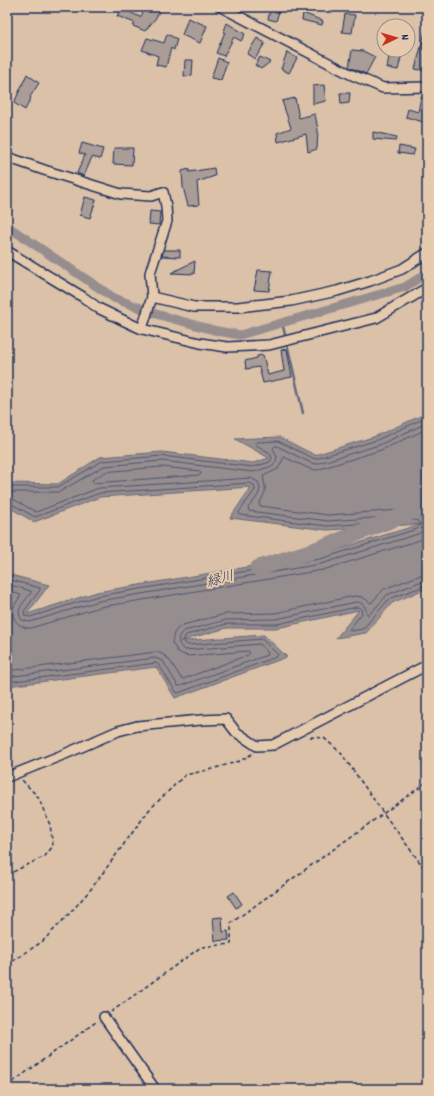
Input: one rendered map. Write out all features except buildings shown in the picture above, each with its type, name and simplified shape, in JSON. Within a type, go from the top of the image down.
[{"type":"street","points":[[221,7],[350,74],[383,88],[427,87]]},
{"type":"street","points":[[7,157],[121,194],[151,196],[163,192],[167,221],[150,273],[152,297],[142,329]]},
{"type":"street","points":[[7,251],[83,297],[98,308],[142,329],[200,343],[227,347],[269,345],[376,318],[427,288]]},
{"type":"street","points":[[152,297],[194,307],[238,307],[291,301],[337,291],[370,281],[402,269],[427,253]]},
{"type":"street","points":[[9,776],[118,731],[136,726],[226,719],[236,732],[257,746],[273,745],[427,665]]},
{"type":"street","points":[[104,1017],[155,1089]]},
{"type":"path","points":[[309,737],[324,738],[342,753],[384,814],[427,872]]},
{"type":"path","points":[[7,965],[43,941],[71,912],[91,889],[149,810],[185,775],[240,761],[256,752],[257,746]]},
{"type":"path","points":[[7,875],[45,856],[53,846],[50,825],[38,797],[24,782],[9,776]]},
{"type":"path","points":[[7,1086],[201,947],[231,944],[231,923],[427,782]]},
{"type":"water","points":[[427,413],[427,588],[392,603],[366,633],[336,638],[359,610],[277,628],[227,628],[180,641],[264,635],[287,657],[175,698],[156,667],[7,686],[7,574],[49,585],[27,614],[97,592],[319,555],[421,524],[327,530],[230,518],[251,487],[100,497],[34,522],[7,506],[7,483],[58,484],[100,457],[162,452],[253,463],[269,458],[235,439],[279,437],[315,455],[376,436]]},
{"type":"waterway","points":[[7,226],[114,298],[156,314],[217,331],[240,335],[405,287],[427,273]]},
{"type":"waterway","points":[[282,322],[303,413]]},
{"type":"waterway","name":"緑川","points":[[258,568],[315,550],[427,506]]}]
